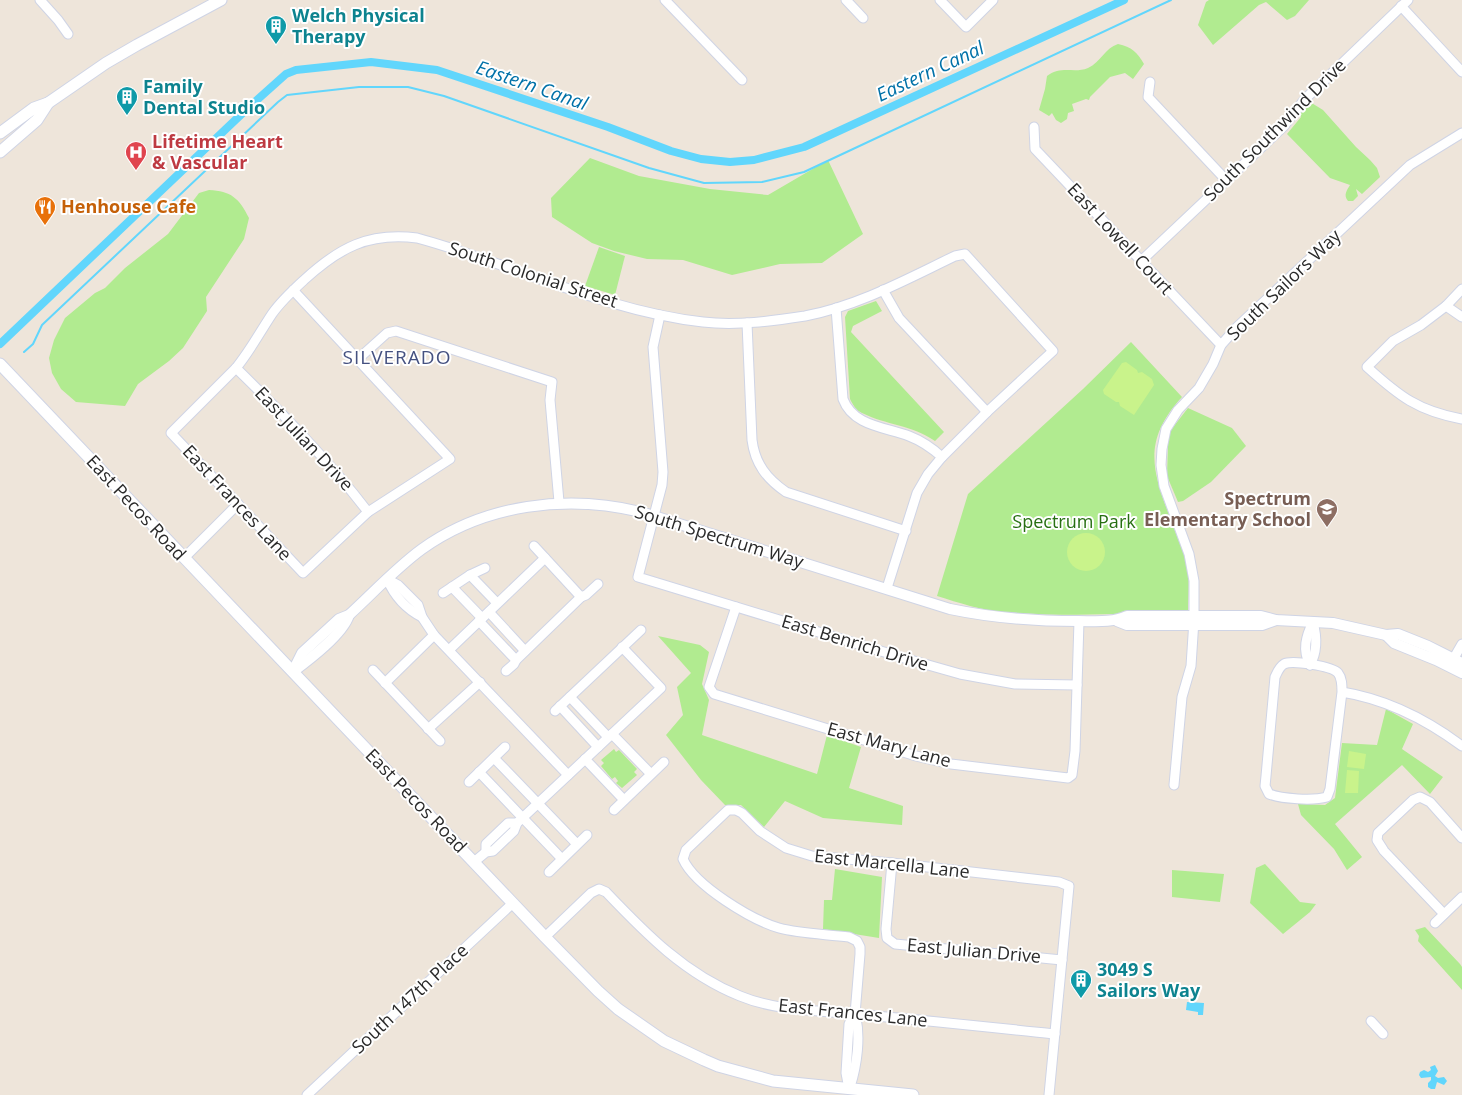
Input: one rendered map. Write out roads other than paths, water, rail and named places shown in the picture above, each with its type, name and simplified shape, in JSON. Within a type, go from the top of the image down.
[{"type":"main road","points":[[0,133],[34,108],[48,104],[106,63],[219,0]]},
{"type":"main road","points":[[0,152],[38,120],[48,104]]},
{"type":"main road","name":"East Pecos Road","points":[[0,364],[545,937],[598,991],[618,1008],[664,1041],[718,1066],[773,1081],[913,1095]]},
{"type":"street","points":[[40,0],[68,34]]},
{"type":"street","points":[[665,0],[742,80]]},
{"type":"street","points":[[846,0],[863,18]]},
{"type":"street","points":[[940,0],[966,26],[993,0]]},
{"type":"street","points":[[1405,3],[1462,72]]},
{"type":"street","name":"South Southwind Drive","points":[[1141,261],[1283,127],[1305,99],[1405,3]]},
{"type":"street","points":[[1150,82],[1148,97],[1226,180]]},
{"type":"street","name":"East Lowell Court","points":[[1034,127],[1035,149],[1221,346]]},
{"type":"street","name":"South Sailors Way","points":[[1174,784],[1182,697],[1191,666],[1194,621],[1193,569],[1164,486],[1161,465],[1166,429],[1178,410],[1199,388],[1221,346],[1237,327],[1410,165],[1462,133]]},
{"type":"street","name":"South Colonial Street","points":[[171,433],[246,357],[281,302],[321,264],[334,254],[356,243],[373,239],[403,237],[434,243],[598,299],[660,315],[705,322],[747,322],[806,316],[836,308],[883,290],[955,256],[965,254],[1053,351],[987,412]]},
{"type":"street","points":[[293,290],[450,459],[368,512]]},
{"type":"street","points":[[883,290],[899,318],[987,412],[942,457],[928,474],[917,493],[887,588]]},
{"type":"street","points":[[1462,290],[1446,306],[1421,325],[1393,341],[1367,367],[1400,396],[1424,409],[1462,419]]},
{"type":"street","points":[[1446,306],[1462,317]]},
{"type":"street","points":[[836,308],[843,399],[849,412],[862,421],[910,436],[927,444],[942,457]]},
{"type":"street","points":[[654,517],[662,485],[653,347],[660,315]]},
{"type":"street","points":[[747,322],[752,440],[754,453],[765,474],[773,483],[786,492],[906,531]]},
{"type":"street","points":[[358,359],[387,333],[396,331],[552,382],[550,400],[559,502]]},
{"type":"street","name":"East Julian Drive","points":[[236,368],[265,396],[345,482],[368,512]]},
{"type":"street","name":"East Frances Lane","points":[[171,433],[303,574],[368,512]]},
{"type":"street","name":"South Spectrum Way","points":[[293,672],[308,661],[346,625],[349,615],[387,579],[408,560],[435,540],[475,521],[516,508],[559,502],[583,502],[620,507],[950,609],[980,616],[1032,621],[1117,621],[1127,616],[1194,621],[1261,616],[1276,620],[1345,625],[1386,635],[1394,643],[1457,666]]},
{"type":"street","points":[[184,558],[238,504]]},
{"type":"street","name":"East Benrich Drive","points":[[654,517],[638,577],[960,674],[1015,684],[1077,685]]},
{"type":"street","points":[[534,546],[581,597]]},
{"type":"street","points":[[449,650],[545,558]]},
{"type":"street","points":[[443,593],[470,575],[485,568]]},
{"type":"street","points":[[470,575],[497,604]]},
{"type":"street","points":[[387,579],[398,585],[418,606],[422,617],[434,635],[568,775]]},
{"type":"street","points":[[506,671],[581,597],[598,584]]},
{"type":"street","points":[[452,587],[483,617],[525,651]]},
{"type":"street","name":"East Mary Lane","points":[[736,607],[709,687],[714,694],[916,756],[951,764],[1068,778],[1072,774],[1075,751],[1077,685]]},
{"type":"street","points":[[483,617],[516,660]]},
{"type":"street","points":[[1077,685],[1079,621]]},
{"type":"street","points":[[1310,665],[1305,655],[1307,636],[1313,622]]},
{"type":"street","points":[[598,747],[558,709],[640,630]]},
{"type":"street","points":[[385,683],[434,635]]},
{"type":"street","points":[[1457,666],[1462,644]]},
{"type":"street","points":[[474,862],[486,852],[493,851],[514,831],[520,820],[661,688],[622,647]]},
{"type":"street","points":[[1290,663],[1331,668],[1337,672],[1341,679],[1342,692],[1330,789],[1327,797],[1311,799],[1276,797],[1269,794],[1265,786],[1275,678],[1278,670],[1284,664],[1290,663]]},
{"type":"street","points":[[373,670],[440,741]]},
{"type":"street","points":[[428,730],[480,682]]},
{"type":"street","points":[[1342,692],[1357,694],[1404,711],[1462,746]]},
{"type":"street","points":[[570,697],[651,774]]},
{"type":"street","points":[[469,782],[505,747]]},
{"type":"street","points":[[494,758],[578,844]]},
{"type":"street","points":[[585,759],[624,800]]},
{"type":"street","points":[[614,810],[664,762]]},
{"type":"street","points":[[479,772],[520,820],[562,859]]},
{"type":"street","points":[[1444,914],[1384,851],[1377,840],[1378,834],[1412,800],[1420,797],[1430,802],[1462,838]]},
{"type":"street","name":"East Marcella Lane","points":[[854,1014],[860,947],[857,940],[849,937],[782,928],[762,922],[724,900],[690,870],[683,859],[686,850],[724,813],[732,809],[742,813],[760,832],[798,853],[825,858],[892,863],[1065,884],[1069,886],[1062,960]]},
{"type":"street","points":[[549,872],[587,835]]},
{"type":"street","name":"East Julian Drive","points":[[892,863],[886,929],[887,938],[895,944],[1062,960]]},
{"type":"street","name":"East Frances Lane","points":[[545,937],[591,893],[599,889],[606,892],[663,949],[686,967],[731,992],[768,1004],[795,1009],[1055,1034]]},
{"type":"street","points":[[1435,923],[1462,897]]},
{"type":"street","name":"South 147th Place","points":[[307,1095],[513,903]]},
{"type":"street","points":[[1049,1095],[1062,960]]},
{"type":"street","points":[[849,1089],[854,1073],[858,1026],[854,1014]]},
{"type":"street","points":[[1371,1021],[1384,1034]]},
{"type":"water","points":[[1187,1002],[1204,1003],[1203,1015],[1186,1010]]},
{"type":"water","points":[[1435,1065],[1438,1071],[1435,1076],[1438,1078],[1444,1077],[1447,1081],[1444,1085],[1437,1082],[1435,1089],[1431,1089],[1428,1087],[1428,1083],[1431,1077],[1421,1078],[1419,1075],[1424,1070],[1428,1072],[1431,1070],[1430,1067]]},
{"type":"waterway","name":"Eastern Canal","points":[[0,344],[249,107],[286,74],[296,70],[371,62],[437,70],[608,127],[671,151],[701,159],[730,162],[754,160],[804,147],[1124,0]]},
{"type":"waterway","points":[[24,352],[33,344],[42,325],[287,95],[359,87],[408,87],[444,96],[649,168],[704,183],[762,182],[804,172],[1171,0]]},
{"type":"place","name":"Welch Physical Therapy","points":[[276,45]]},
{"type":"place","name":"Family Dental Studio","points":[[127,116]]},
{"type":"place","name":"Lifetime Heart & Vascular","points":[[136,171]]},
{"type":"place","name":"Henhouse Cafe","points":[[45,226]]},
{"type":"place","name":"Spectrum Elementary School","points":[[1327,528]]},
{"type":"place","name":"3049 S Sailors Way","points":[[1081,999]]},
{"type":"district","name":"SILVERADO","points":[[397,357]]},
{"type":"park label","name":"Spectrum Park","points":[[1074,522]]}]
